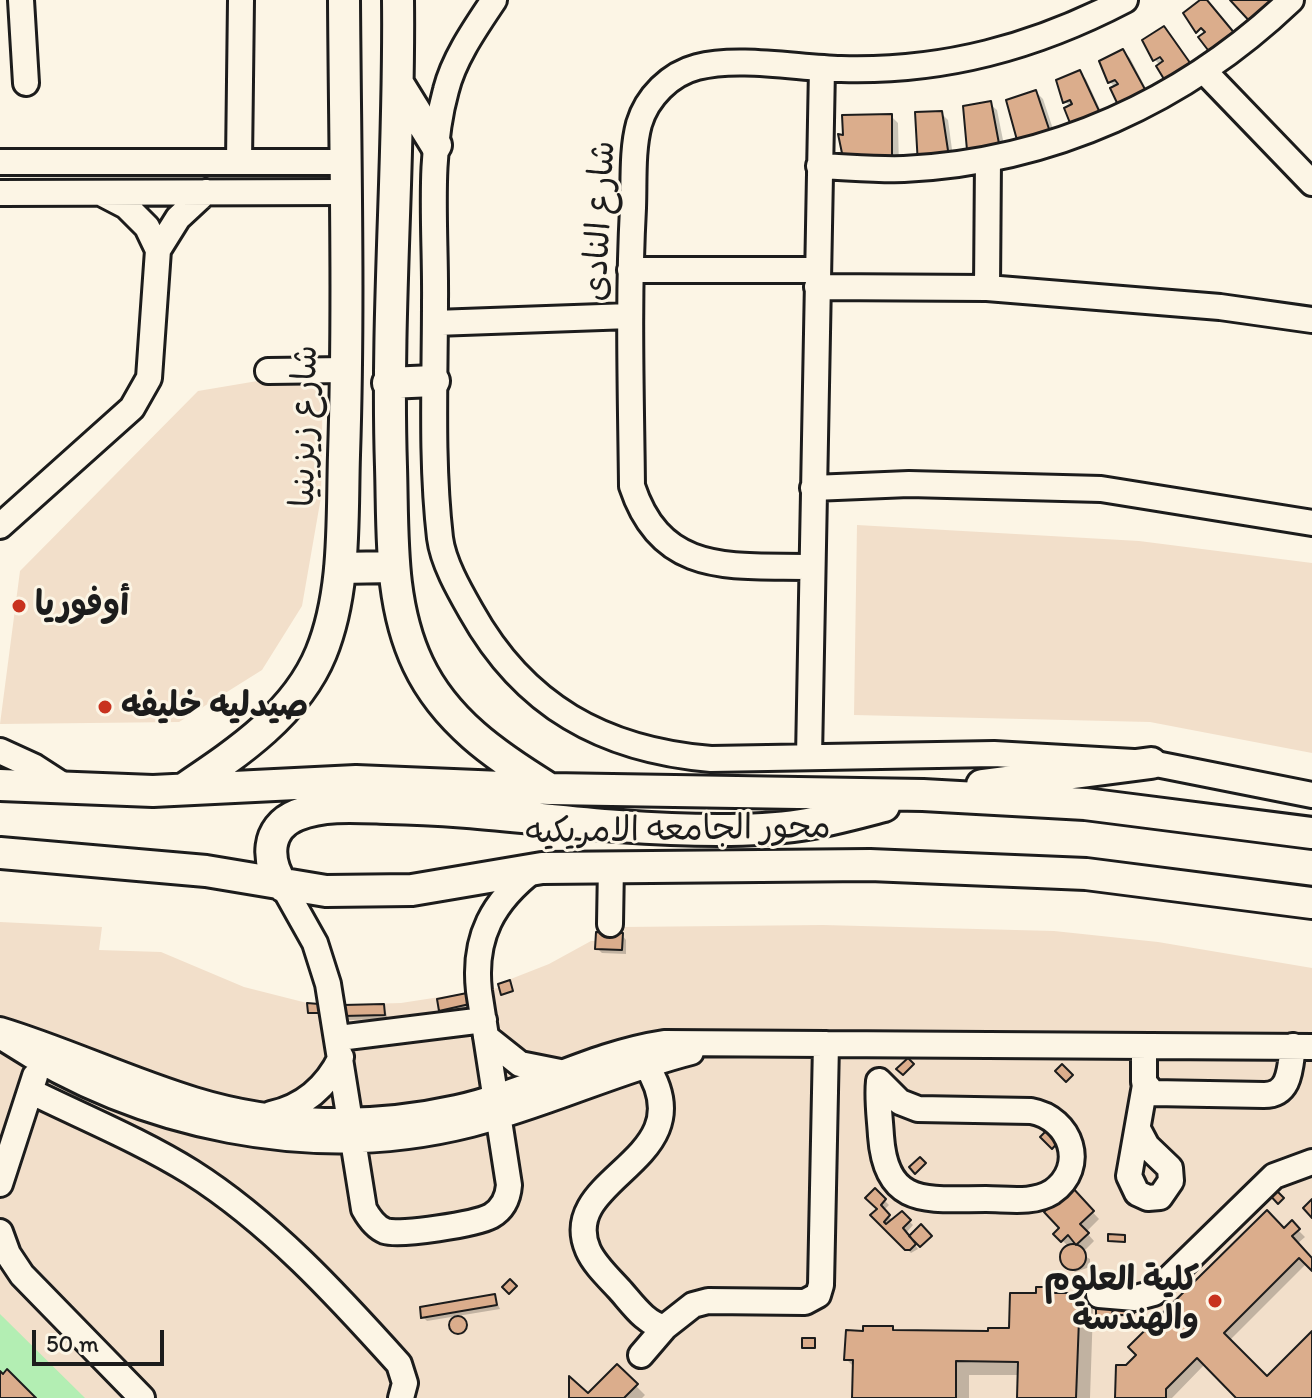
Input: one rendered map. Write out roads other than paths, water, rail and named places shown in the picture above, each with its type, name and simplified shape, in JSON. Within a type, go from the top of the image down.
[{"type":"main road","name":"شارع زيزينيا","points":[[181,790],[257,736],[291,701],[321,652],[340,568],[346,370],[344,0]]},
{"type":"main road","points":[[398,0],[399,85],[388,383],[393,567],[403,624],[419,665],[442,704],[472,735],[550,789]]},
{"type":"main road","points":[[399,85],[436,145]]},
{"type":"main road","points":[[388,383],[434,381]]},
{"type":"main road","points":[[340,568],[393,567]]},
{"type":"main road","points":[[283,886],[271,866],[271,843],[276,832],[293,817],[326,809],[449,809],[633,826],[776,827],[825,820],[923,795],[1151,763]]},
{"type":"main road","name":"محور الجامعه الامريكيه","points":[[0,785],[181,790],[356,781],[550,789],[923,795],[1085,804],[1312,833]]},
{"type":"main road","name":"محور الجامعه الامريكيه","points":[[0,853],[206,871],[326,891],[412,890],[535,869],[611,865],[979,868],[1199,886],[1312,903]]},
{"type":"street","points":[[21,0],[26,83]]},
{"type":"street","points":[[239,162],[241,0]]},
{"type":"street","points":[[494,0],[461,54],[446,89],[436,145],[434,381],[440,541],[461,593],[505,664],[543,701],[584,726],[672,756],[711,759],[994,754],[1151,763],[1312,795]]},
{"type":"street","name":"شارع النادى","points":[[811,567],[721,565],[696,560],[673,548],[654,532],[641,511],[632,486],[630,270],[637,134],[647,105],[659,89],[675,76],[712,63],[875,70],[981,57],[1057,32],[1125,0]]},
{"type":"street","points":[[819,166],[904,169],[988,159],[1067,139],[1122,117],[1205,72],[1291,0]]},
{"type":"street","points":[[809,757],[822,68]]},
{"type":"street","points":[[1205,72],[1312,183]]},
{"type":"street","points":[[987,288],[988,159]]},
{"type":"street","points":[[0,162],[239,162],[345,177]]},
{"type":"street","points":[[6,197],[206,192],[345,177]]},
{"type":"street","points":[[158,250],[178,218],[206,192]]},
{"type":"street","points":[[0,526],[132,408],[145,388],[152,364],[158,250],[147,227],[126,206],[101,193]]},
{"type":"street","points":[[630,270],[987,288],[1220,307],[1312,320]]},
{"type":"street","points":[[435,315],[630,308]]},
{"type":"street","points":[[268,371],[346,370]]},
{"type":"street","points":[[813,488],[1005,485],[1101,489],[1312,523]]},
{"type":"street","points":[[0,751],[35,767],[69,789]]},
{"type":"street","points":[[610,924],[611,865]]},
{"type":"street","points":[[283,886],[315,943],[328,984],[362,1201],[372,1222],[395,1233],[484,1219],[503,1205],[509,1185],[477,973],[484,928],[500,901],[535,869]]},
{"type":"street","points":[[340,1048],[485,1029]]},
{"type":"street","points":[[485,1029],[520,1064],[563,1072]]},
{"type":"street","points":[[0,1033],[37,1051],[90,1086],[165,1114],[212,1127],[282,1138],[352,1131],[424,1115],[497,1107],[733,1044]]},
{"type":"street","points":[[497,1107],[563,1072],[641,1047],[687,1041],[733,1044],[1302,1046],[1287,1082],[1271,1095],[1158,1094],[1145,1085]]},
{"type":"street","points":[[641,1355],[665,1327],[700,1302],[805,1302],[818,1295],[821,1285],[826,1044]]},
{"type":"street","points":[[875,1044],[884,1164],[894,1183],[911,1195],[931,1199],[1031,1199],[1051,1192],[1065,1179],[1072,1161],[1071,1144],[1063,1128],[1048,1116],[1031,1111],[918,1109],[900,1102],[879,1081]]},
{"type":"street","points":[[1138,1129],[1145,1085],[1144,1047]]},
{"type":"street","points":[[267,1115],[307,1099],[330,1076],[340,1048]]},
{"type":"street","points":[[37,1051],[196,1101],[352,1131]]},
{"type":"street","points":[[0,1184],[32,1092],[37,1051]]},
{"type":"street","points":[[646,1065],[660,1095],[657,1132],[641,1156],[596,1198],[584,1229],[594,1260],[649,1321],[665,1327]]},
{"type":"street","points":[[32,1092],[168,1158],[246,1212],[294,1256],[399,1364],[405,1383],[401,1398]]},
{"type":"street","points":[[1099,1295],[1135,1298],[1154,1293],[1267,1182],[1289,1168],[1312,1162]]},
{"type":"street","points":[[0,1232],[8,1254],[22,1275],[142,1398]]},
{"type":"place","name":"أوفوريا","points":[[19,606]]},
{"type":"place","name":"صيدليه خليفه","points":[[105,707]]},
{"type":"place","name":"كلية العلوم والهندسة","points":[[1215,1301]]}]
